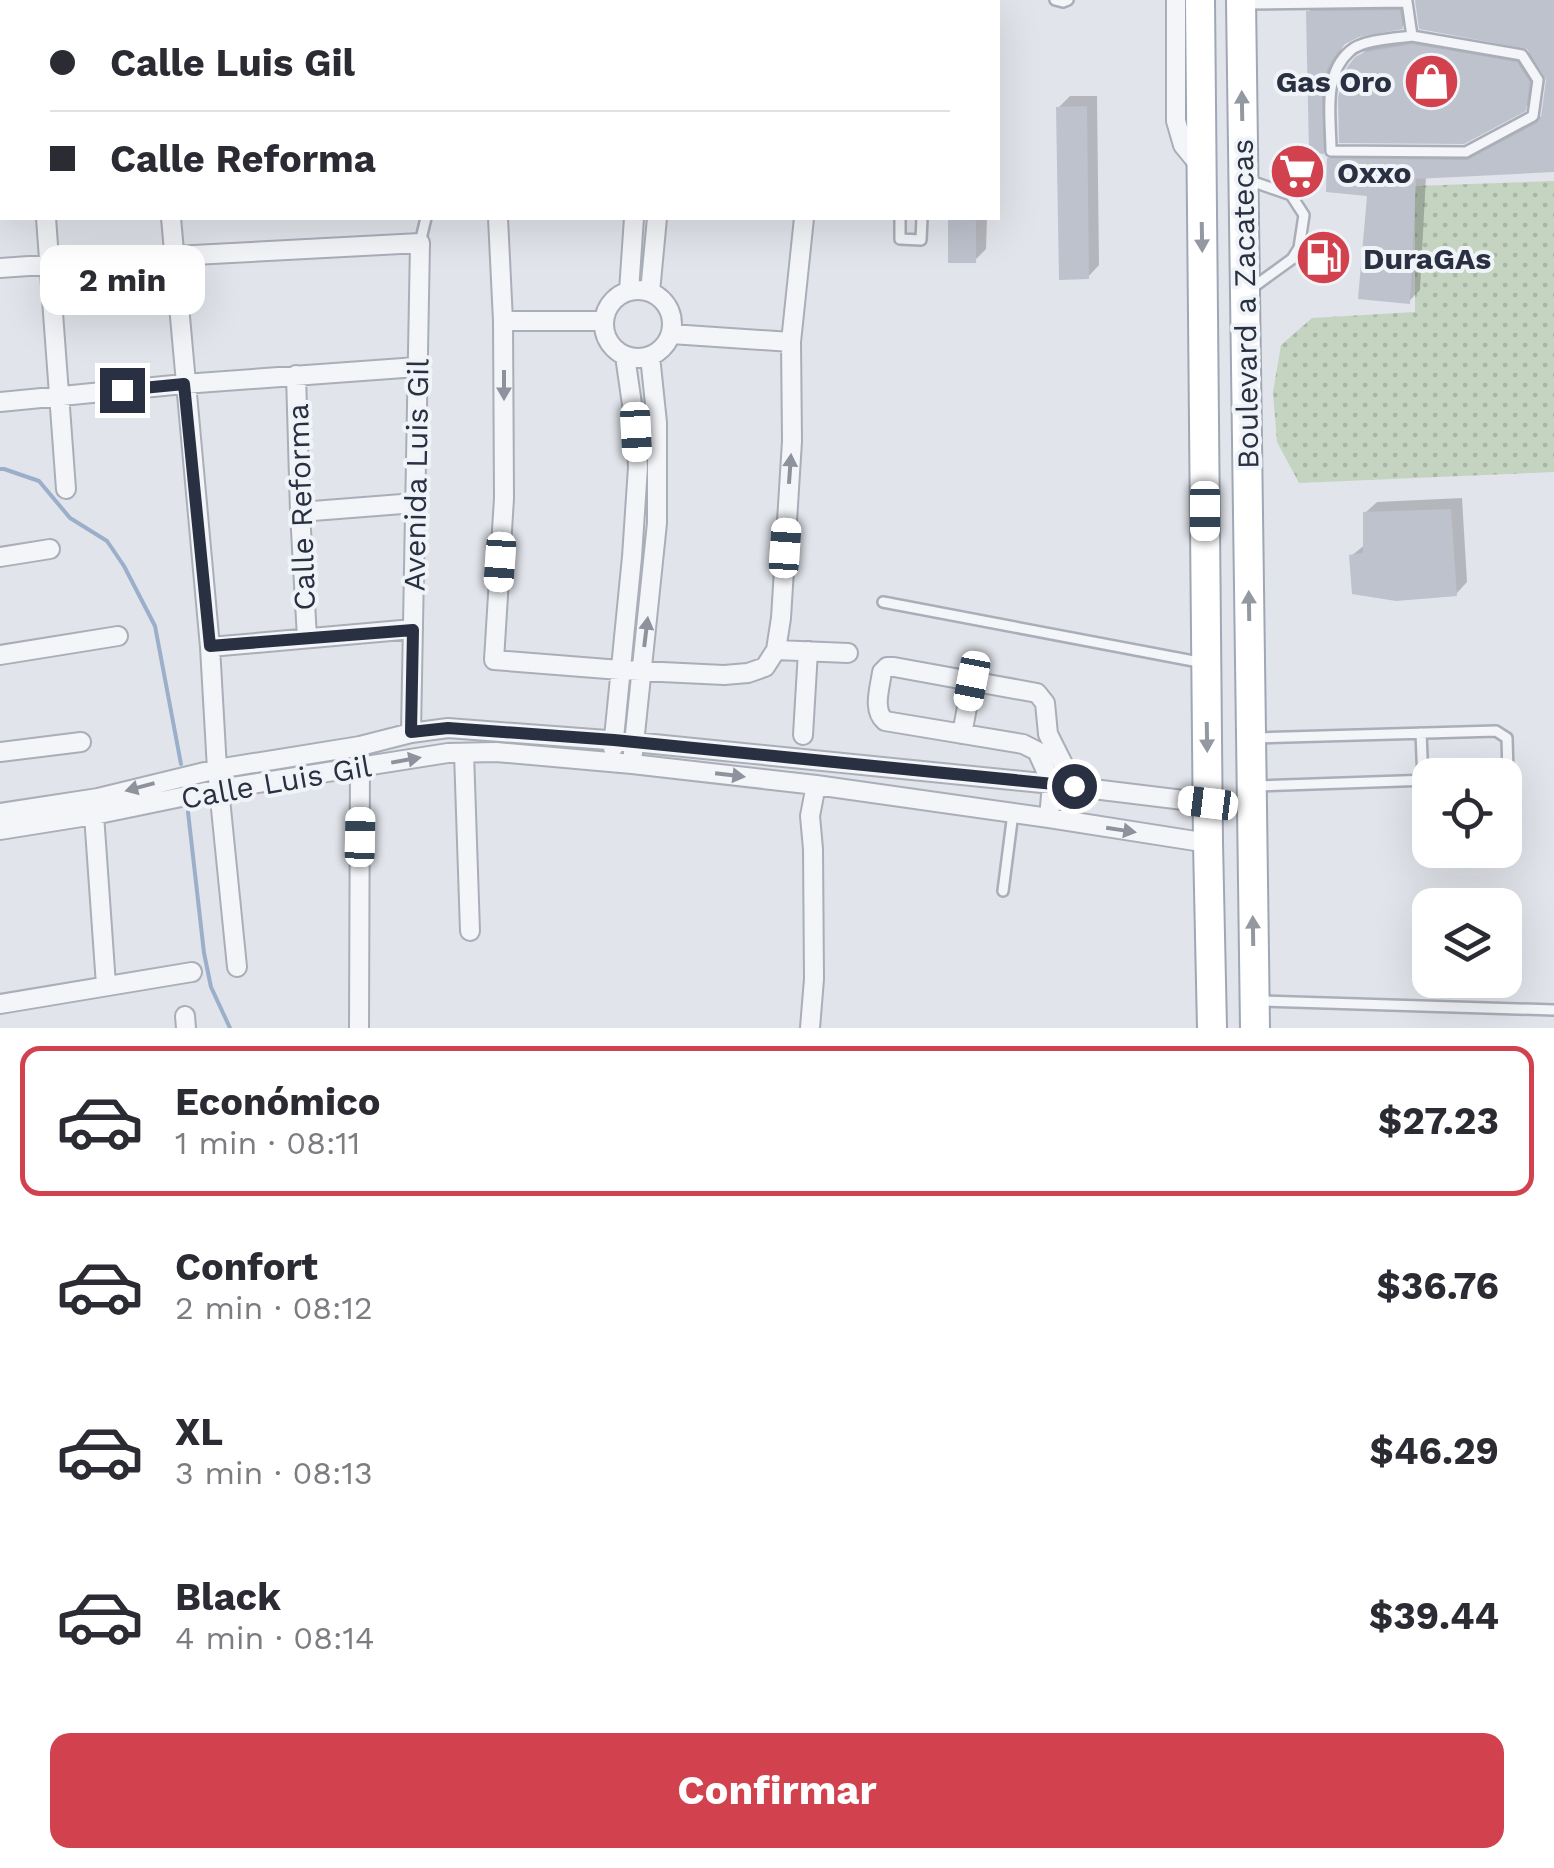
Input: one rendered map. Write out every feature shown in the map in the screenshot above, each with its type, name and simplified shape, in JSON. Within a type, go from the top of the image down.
[{"type":"main road","name":"Boulevard a Zacatecas","points":[[1200,0],[1212,1028]]},
{"type":"main road","name":"Boulevard a Zacatecas","points":[[1241,2],[1254,1014]]},
{"type":"street","points":[[1176,0],[1176,121],[1184,146],[1202,169]]},
{"type":"street","points":[[46,220],[66,488]]},
{"type":"street","points":[[170,220],[237,967]]},
{"type":"street","points":[[498,220],[504,320],[504,498],[494,660],[724,675],[765,667],[776,650],[792,441],[791,342],[804,220]]},
{"type":"street","points":[[630,291],[634,220]]},
{"type":"street","points":[[650,292],[657,220]]},
{"type":"street","points":[[0,268],[420,243]]},
{"type":"street","name":"Avenida Luis Gil","points":[[411,732],[420,243]]},
{"type":"street","points":[[630,291],[650,292],[666,304],[671,314],[671,334],[650,356],[626,356],[609,342],[604,321],[612,302],[630,291]]},
{"type":"street","points":[[504,320],[604,321]]},
{"type":"street","points":[[671,334],[791,342]]},
{"type":"street","points":[[612,762],[638,466],[626,356]]},
{"type":"street","points":[[632,764],[656,523],[657,424],[650,356]]},
{"type":"street","name":"Calle Reforma","points":[[0,402],[417,368]]},
{"type":"street","name":"Calle Reforma","points":[[296,375],[307,638]]},
{"type":"street","points":[[300,512],[415,503]]},
{"type":"street","points":[[0,557],[50,549]]},
{"type":"street","points":[[210,646],[413,630]]},
{"type":"street","points":[[0,655],[118,636]]},
{"type":"street","points":[[776,650],[848,653]]},
{"type":"street","points":[[803,735],[808,651]]},
{"type":"street","points":[[1049,818],[1052,784],[1037,751],[1023,744],[886,721],[878,710],[882,672],[894,666],[1037,694],[1045,703],[1048,734],[1074,786]]},
{"type":"street","points":[[962,734],[972,681]]},
{"type":"street","name":"Calle Luis Gil","points":[[0,830],[94,815],[219,779],[411,732],[448,728],[614,740],[1208,803]]},
{"type":"street","points":[[0,752],[81,742]]},
{"type":"street","points":[[359,1028],[360,746]]},
{"type":"street","points":[[464,752],[470,931]]},
{"type":"street","name":"Calle Luis Gil","points":[[0,813],[219,779],[361,768],[448,753],[496,752],[816,786],[1208,844]]},
{"type":"street","points":[[810,1028],[814,961],[810,816],[816,786]]},
{"type":"street","points":[[94,815],[106,986]]},
{"type":"street","points":[[0,1004],[192,972]]},
{"type":"lane","points":[[1055,0],[1068,0]]},
{"type":"lane","points":[[1241,2],[1407,2],[1412,36]]},
{"type":"lane","points":[[1412,36],[1522,55],[1538,80],[1533,116],[1466,152],[1331,151],[1330,80],[1350,49],[1412,36]]},
{"type":"lane","points":[[1244,178],[1291,195],[1304,215],[1299,248],[1292,260],[1246,292]]},
{"type":"lane","name":"Avenida Luis Gil","points":[[420,243],[426,220]]},
{"type":"lane","points":[[900,220],[900,239],[921,240],[922,220]]},
{"type":"lane","points":[[884,602],[1206,664]]},
{"type":"lane","points":[[1251,738],[1496,731],[1507,738],[1509,758]]},
{"type":"lane","points":[[1421,733],[1424,758]]},
{"type":"lane","points":[[1251,786],[1412,780]]},
{"type":"lane","points":[[1004,892],[1013,813]]},
{"type":"lane","points":[[1254,1014],[1554,1010]]},
{"type":"green space","points":[[1554,181],[1554,472],[1299,483],[1277,442],[1273,392],[1281,345],[1312,318],[1415,312],[1415,186]]},
{"type":"building","points":[[1415,0],[1554,0],[1554,172],[1416,179],[1410,304],[1358,299],[1367,196],[1326,192],[1327,158],[1467,160],[1537,123],[1541,117],[1546,80],[1527,49],[1419,29]]},
{"type":"building","points":[[1400,10],[1403,29],[1359,37],[1345,44],[1334,57],[1322,97],[1324,154],[1309,152],[1306,11]]},
{"type":"building","points":[[1412,44],[1517,62],[1530,82],[1526,111],[1464,144],[1339,143],[1338,98],[1348,66],[1365,52]]},
{"type":"building","points":[[1087,106],[1089,279],[1059,280],[1056,107]]},
{"type":"building","points":[[948,220],[976,220],[976,263],[948,263]]},
{"type":"building","points":[[1451,509],[1457,596],[1396,601],[1352,594],[1349,555],[1363,553],[1363,512]]},
{"type":"waterway","points":[[0,469],[39,481],[70,518],[107,541],[124,566],[155,626],[181,764]]},
{"type":"waterway","points":[[188,812],[204,953],[211,987],[230,1028]]},
{"type":"place","name":"Gas Oro","points":[[1431,81]]},
{"type":"place","name":"Oxxo","points":[[1298,172]]},
{"type":"place","name":"DuraGAs","points":[[1324,258]]},
{"type":"route","points":[[122,390],[184,384],[210,646],[413,630],[411,732],[448,728],[614,740],[1074,786]]}]
